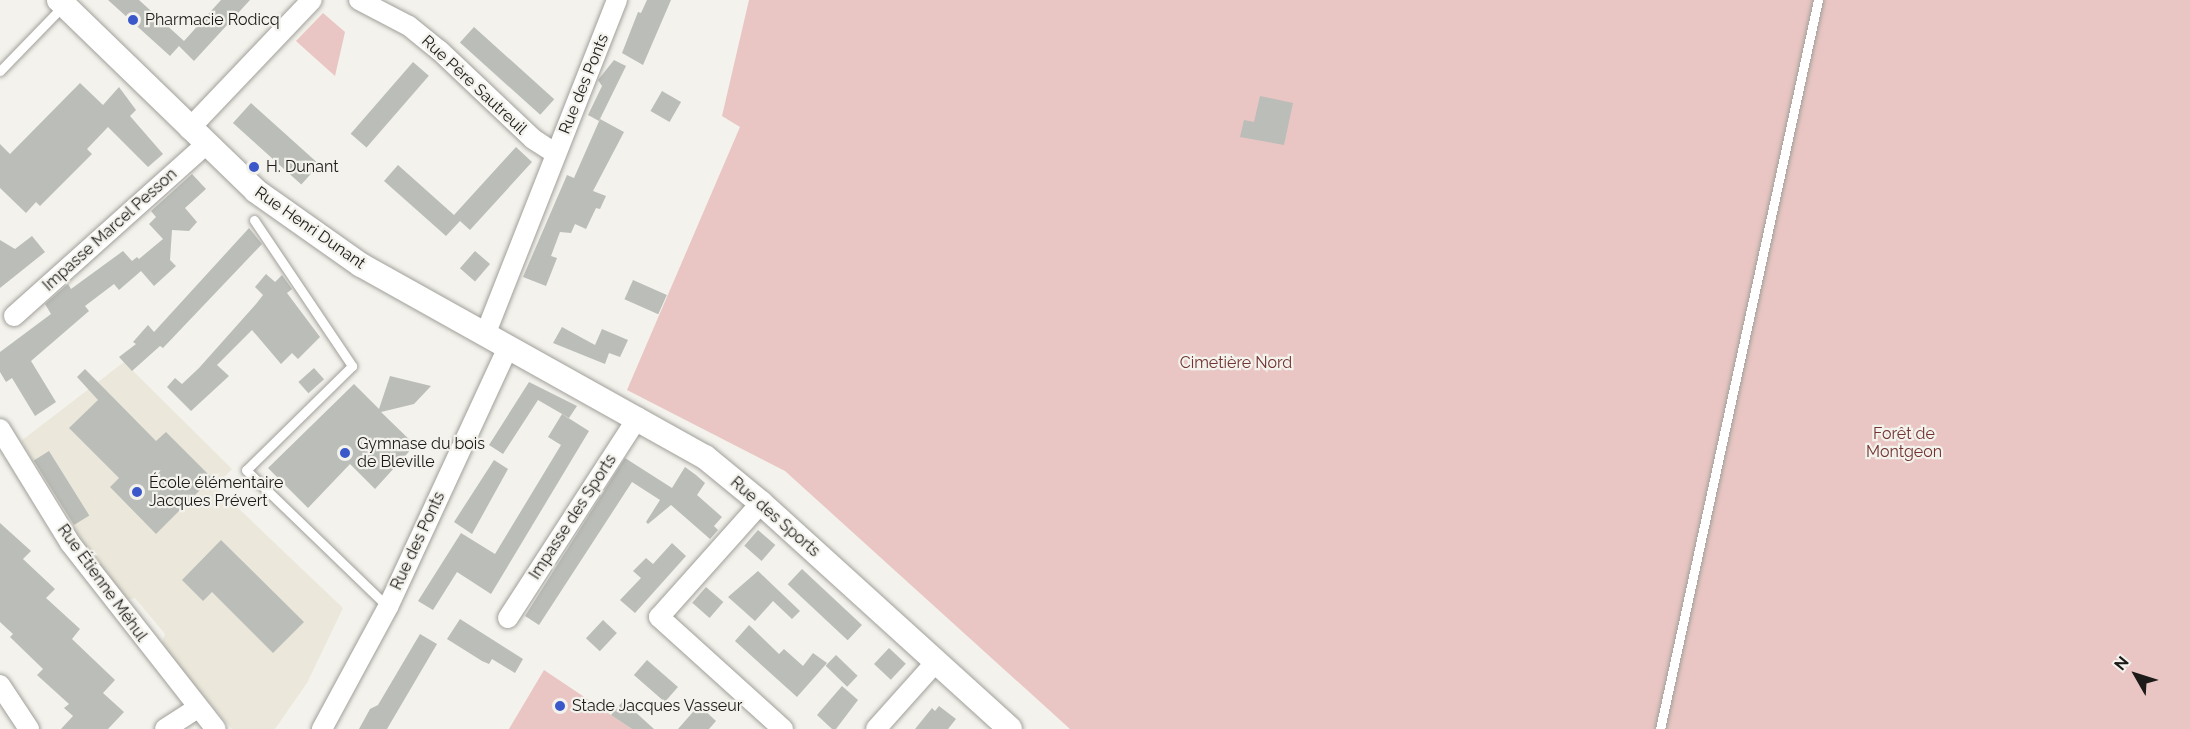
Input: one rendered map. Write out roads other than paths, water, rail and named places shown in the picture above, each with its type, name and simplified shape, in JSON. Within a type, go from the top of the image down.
[{"type":"street","name":"Impasse Marcel Pesson","points":[[14,316],[197,137],[252,66],[312,0]]},
{"type":"street","name":"Rue Père Sautreuil","points":[[359,0],[409,26],[432,44],[533,139],[556,154]]},
{"type":"street","name":"Rue des Ponts","points":[[485,335],[617,0]]},
{"type":"street","name":"Rue Henri Dunant","points":[[62,2],[197,137],[256,191],[337,249],[507,349]]},
{"type":"street","name":"Rue des Ponts","points":[[322,729],[388,607],[507,349]]},
{"type":"street","name":"Rue des Sports","points":[[507,349],[638,417],[705,457],[761,503],[936,662],[997,724]]},
{"type":"street","name":"Impasse des Sports","points":[[508,618],[638,417]]},
{"type":"street","name":"Rue Étienne Méhul","points":[[0,429],[70,543],[197,708],[216,729]]},
{"type":"street","points":[[761,503],[659,617],[783,729]]},
{"type":"street","points":[[876,729],[936,662]]},
{"type":"street","points":[[0,685],[29,729]]},
{"type":"street","points":[[165,729],[197,708]]},
{"type":"lane","points":[[1660,729],[1818,0]]},
{"type":"lane","points":[[0,71],[62,2]]},
{"type":"lane","points":[[254,220],[352,366],[246,470],[388,607]]},
{"type":"place","name":"Pharmacie Rodicq","points":[[133,20]]},
{"type":"place","name":"H. Dunant","points":[[254,167]]},
{"type":"place","name":"Gymnase du bois de Bleville","points":[[345,453]]},
{"type":"place","name":"École élémentaire Jacques Prévert","points":[[137,492]]},
{"type":"place","name":"Stade Jacques Vasseur","points":[[560,706]]},
{"type":"park label","name":"Cimetière Nord","points":[[1236,363]]},
{"type":"park label","name":"Forêt de Montgeon","points":[[1904,443]]}]
